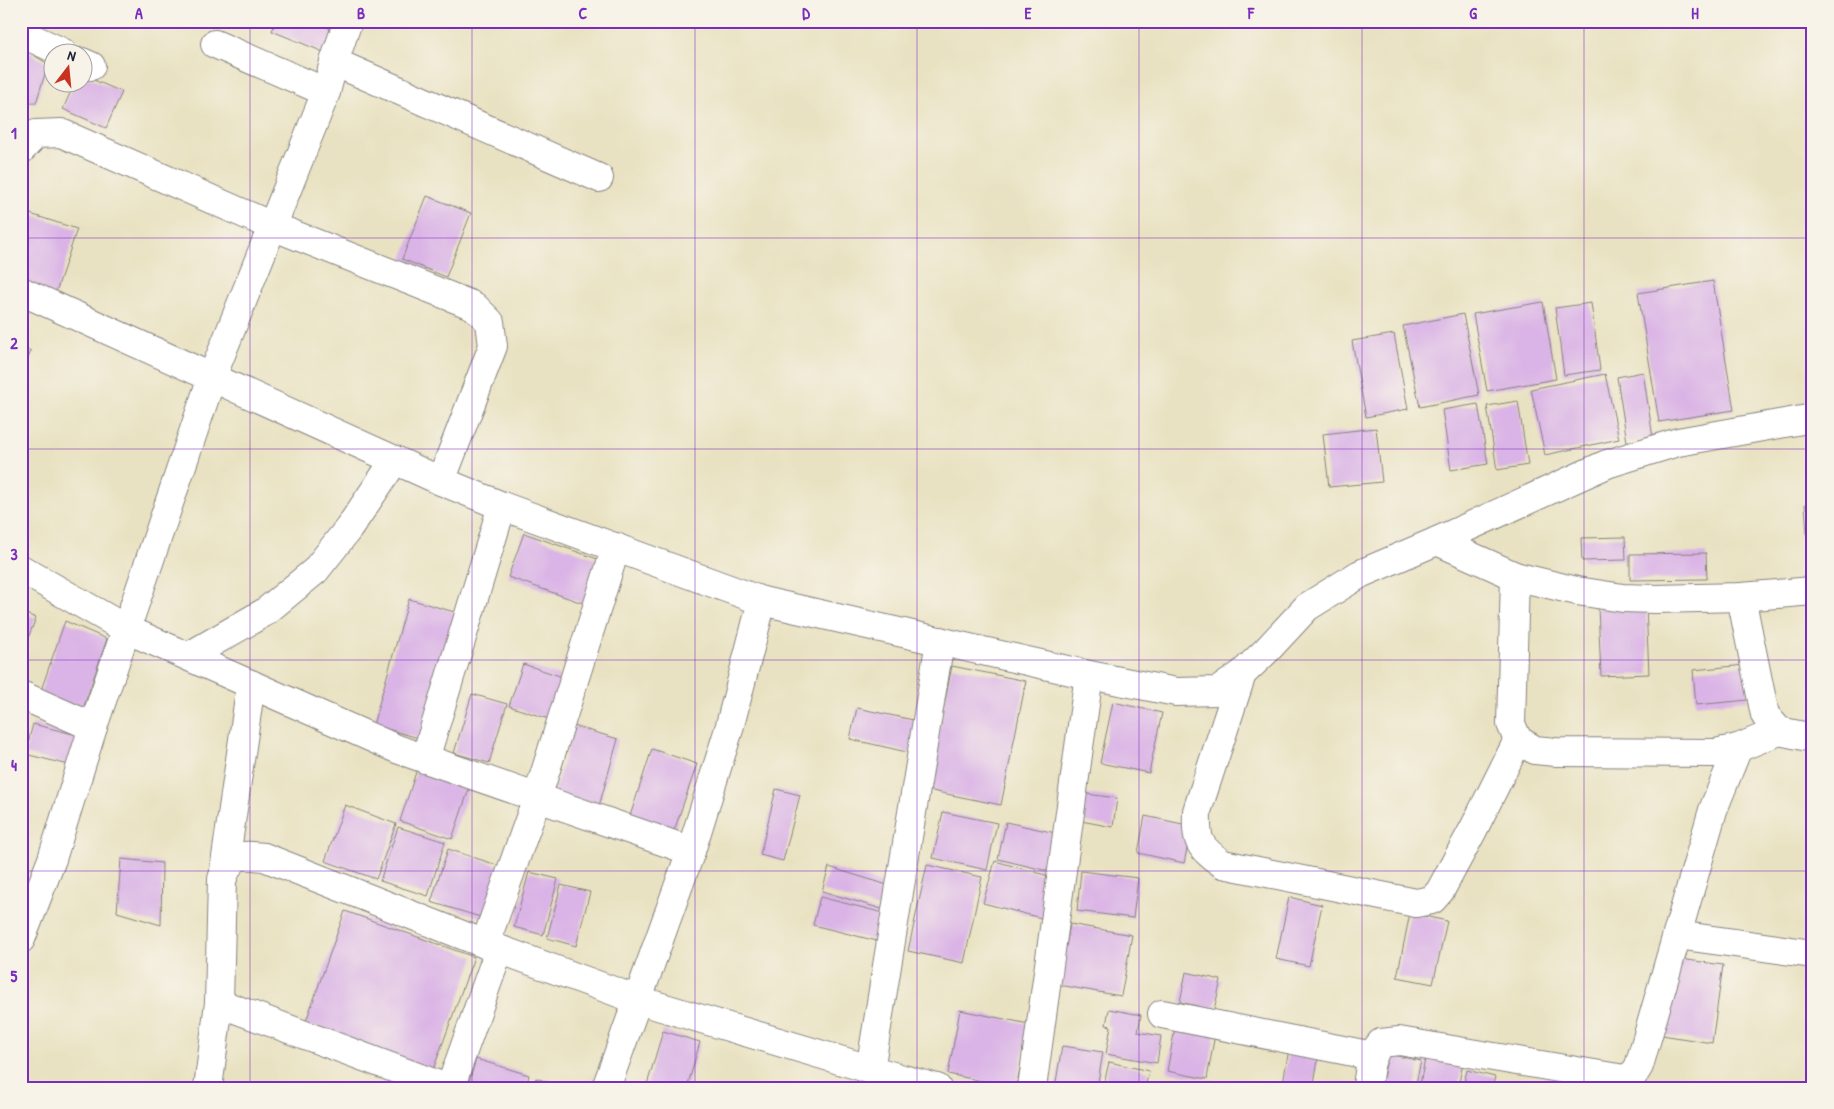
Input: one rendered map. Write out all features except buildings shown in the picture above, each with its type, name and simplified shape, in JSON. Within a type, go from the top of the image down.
[{"type":"street","points":[[21,939],[52,859],[93,727],[212,377],[326,92],[348,21]]},
{"type":"street","points":[[21,33],[42,43]]},
{"type":"street","points":[[215,44],[326,92]]},
{"type":"street","points":[[334,62],[599,178]]},
{"type":"street","points":[[21,150],[36,134],[61,133],[272,226],[474,306],[490,322],[493,346],[441,481]]},
{"type":"street","points":[[21,291],[441,481],[502,506],[762,601],[1090,675],[1176,692],[1218,691],[1242,674],[1307,607],[1360,574],[1607,464],[1678,442],[1813,418]]},
{"type":"street","points":[[189,656],[265,612],[315,571],[350,528],[395,460]]},
{"type":"street","points":[[426,759],[502,506]]},
{"type":"street","points":[[1437,541],[1514,576],[1577,591],[1623,598],[1741,597],[1813,591]]},
{"type":"street","points":[[219,1003],[449,1088],[616,547]]},
{"type":"street","points":[[21,569],[126,629],[397,749],[691,851]]},
{"type":"street","points":[[1514,576],[1511,724],[1518,740],[1535,750],[1556,752],[1716,753],[1738,748],[1779,731],[1813,738]]},
{"type":"street","points":[[1741,597],[1765,715],[1779,731]]},
{"type":"street","points":[[606,1088],[691,851],[729,729],[762,601]]},
{"type":"street","points":[[870,1070],[940,641]]},
{"type":"street","points":[[1242,674],[1197,811],[1196,833],[1205,852],[1223,864],[1416,903],[1432,900],[1440,890],[1464,847],[1518,740]]},
{"type":"street","points":[[1032,1088],[1090,675]]},
{"type":"street","points":[[208,1088],[219,1003],[222,879],[251,684]]},
{"type":"street","points":[[21,695],[93,727]]},
{"type":"street","points":[[1367,1088],[1375,1050],[1381,1042],[1399,1041],[1624,1079],[1634,1074],[1640,1066],[1713,810],[1738,748]]},
{"type":"street","points":[[222,879],[230,862],[244,855],[264,857],[492,947],[638,1000],[870,1070],[901,1084],[937,1088]]},
{"type":"street","points":[[1678,935],[1813,954]]},
{"type":"street","points":[[1162,1014],[1373,1056]]}]
